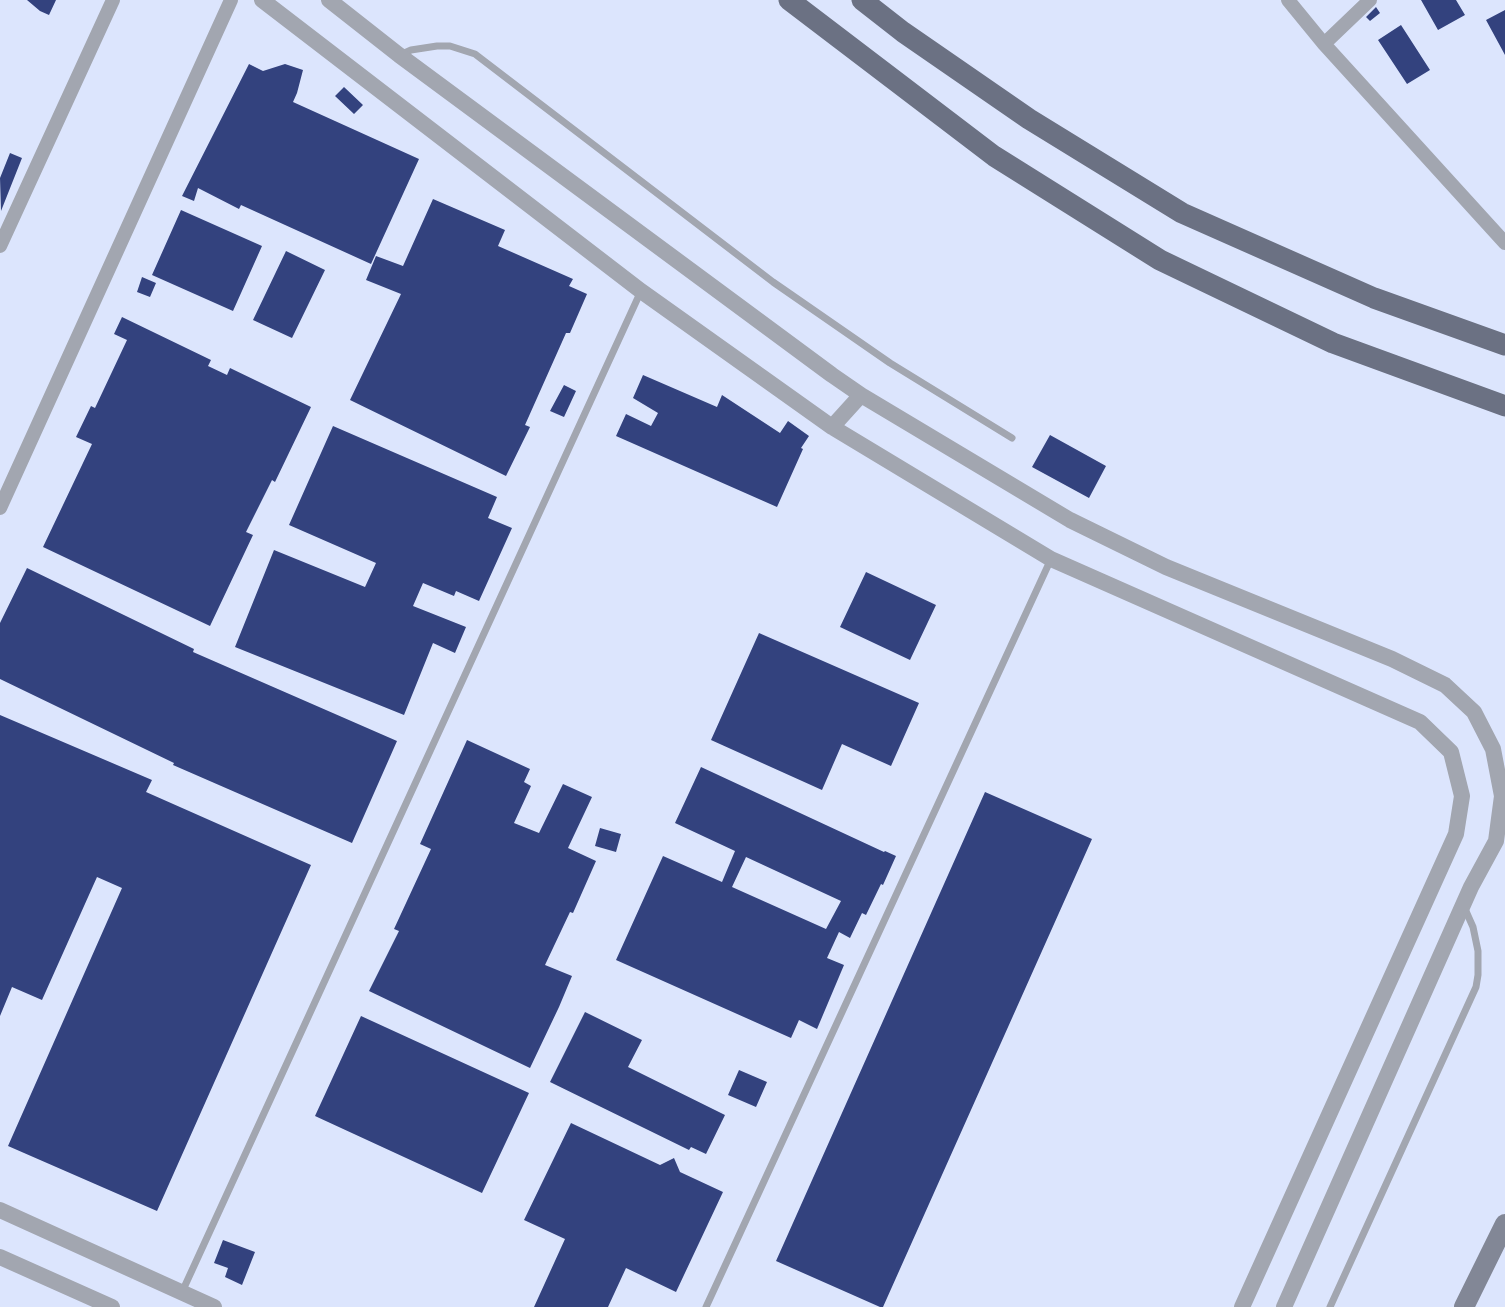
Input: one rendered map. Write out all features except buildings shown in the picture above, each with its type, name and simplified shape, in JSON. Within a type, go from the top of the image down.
[{"type":"main road","points":[[789,0],[994,156],[1160,261],[1333,343],[1505,406]]},
{"type":"main road","points":[[862,0],[903,32],[1029,119],[1182,213],[1374,298],[1505,345]]},
{"type":"main road","points":[[1464,1307],[1505,1224]]},
{"type":"street","points":[[0,246],[113,0]]},
{"type":"street","points":[[0,508],[231,0]]},
{"type":"street","points":[[262,0],[641,291],[832,427],[1051,559],[1420,722],[1451,752],[1462,796],[1456,834],[1247,1306]]},
{"type":"street","points":[[329,0],[399,55],[861,395],[1070,520],[1166,567],[1392,659],[1445,685],[1474,712],[1493,749],[1502,796],[1496,841],[1471,886],[1284,1307]]},
{"type":"street","points":[[1288,0],[1324,44],[1505,243]]},
{"type":"street","points":[[1324,44],[1370,0]]},
{"type":"street","points":[[832,427],[861,395]]},
{"type":"street","points":[[0,1210],[214,1307]]},
{"type":"street","points":[[0,1257],[112,1307]]},
{"type":"lane","points":[[399,55],[411,50],[437,46],[450,46],[475,54],[783,289],[890,363],[1012,438]]},
{"type":"lane","points":[[182,1292],[641,291]]},
{"type":"lane","points":[[706,1307],[1051,559]]},
{"type":"lane","points":[[1330,1307],[1476,987],[1478,951],[1473,927],[1463,905]]}]
